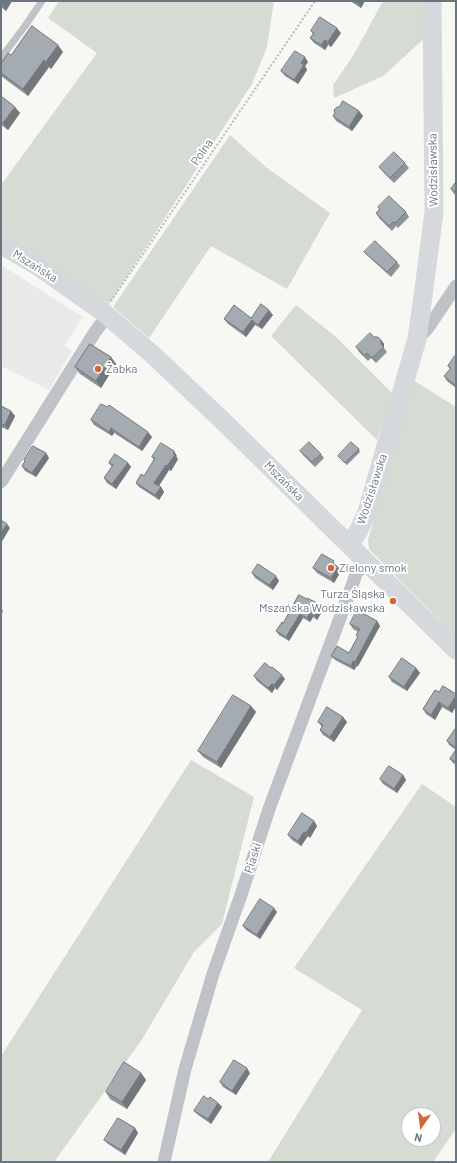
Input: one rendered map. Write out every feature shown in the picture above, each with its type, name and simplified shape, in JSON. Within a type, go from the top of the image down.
[{"type":"street","name":"Wodzisławska","points":[[349,545],[363,522],[371,502],[417,339],[434,212],[432,1]]},
{"type":"street","name":"Mszańska","points":[[1,245],[36,266],[105,314],[178,377],[456,650]]},
{"type":"street","name":"Wodzisławska","points":[[417,339],[428,328],[456,286]]},
{"type":"street","points":[[1,482],[105,314]]},
{"type":"street","name":"Piaski","points":[[164,1162],[185,1069],[213,974],[269,809],[352,583],[365,561]]},
{"type":"lane","points":[[1,58],[42,1]]},
{"type":"path","name":"Polna","points":[[105,314],[315,1]]},
{"type":"shaded area","points":[[59,1],[274,1],[267,47],[252,84],[109,304],[1,239],[1,185],[97,53],[48,18]]},
{"type":"shaded area","points":[[383,1],[427,1],[427,36],[383,76],[334,98],[333,85],[353,56]]},
{"type":"shaded area","points":[[230,135],[267,168],[330,213],[287,289],[211,246],[149,338],[113,307]]},
{"type":"shaded area","points":[[1,265],[83,317],[64,346],[72,351],[49,390],[1,366]]},
{"type":"shaded area","points":[[296,305],[336,337],[393,394],[377,440],[271,336]]},
{"type":"shaded area","points":[[413,380],[456,407],[456,637],[369,549],[368,540]]},
{"type":"shaded area","points":[[191,760],[254,797],[222,924],[194,952],[141,1041],[54,1162],[1,1162],[1,1056]]},
{"type":"shaded area","points":[[422,784],[456,807],[456,1129],[433,1162],[268,1162],[362,1010],[294,968]]},
{"type":"building","points":[[320,17],[337,28],[328,42],[325,40],[321,45],[310,38],[314,33],[311,31]]},
{"type":"building","points":[[32,26],[58,45],[46,62],[44,60],[23,89],[1,73],[1,64],[8,53],[11,55]]},
{"type":"building","points":[[295,51],[305,57],[301,63],[304,65],[294,80],[281,71]]},
{"type":"building","points":[[1,96],[15,107],[3,123],[1,122]]},
{"type":"building","points":[[343,101],[359,111],[349,127],[333,116],[335,113],[334,110],[339,107]]},
{"type":"building","points":[[394,152],[405,163],[390,178],[379,167]]},
{"type":"building","points":[[456,182],[456,193],[451,189]]},
{"type":"building","points":[[389,196],[406,212],[395,223],[393,222],[389,226],[376,213],[380,209],[378,207]]},
{"type":"building","points":[[375,241],[397,262],[387,272],[364,252]]},
{"type":"building","points":[[261,304],[269,310],[258,325],[252,320],[243,332],[224,319],[234,305],[251,318]]},
{"type":"building","points":[[370,333],[374,337],[378,337],[381,340],[381,344],[384,347],[372,358],[367,353],[365,356],[356,347]]},
{"type":"building","name":"Żabka","points":[[90,344],[111,357],[96,381],[75,367]]},
{"type":"building","points":[[455,356],[456,386],[444,376],[451,368],[448,366]]},
{"type":"building","points":[[101,404],[107,407],[109,405],[148,432],[139,447],[111,428],[109,432],[91,420]]},
{"type":"building","points":[[1,406],[11,411],[5,425],[1,424]]},
{"type":"building","points":[[309,442],[321,454],[312,462],[300,451]]},
{"type":"building","points":[[351,442],[359,449],[345,463],[338,456]]},
{"type":"building","points":[[161,443],[174,451],[173,453],[175,455],[154,483],[161,487],[155,495],[136,483],[141,474],[144,476],[155,458],[152,457]]},
{"type":"building","points":[[33,446],[46,453],[32,473],[22,466]]},
{"type":"building","points":[[115,454],[128,463],[112,484],[104,478],[113,465],[109,463]]},
{"type":"building","points":[[1,520],[7,524],[1,533]]},
{"type":"building","points":[[322,554],[334,561],[333,563],[338,567],[331,578],[313,568]]},
{"type":"building","points":[[258,564],[276,576],[269,585],[252,573]]},
{"type":"building","points":[[299,595],[321,605],[315,616],[310,613],[307,618],[300,614],[286,637],[276,631],[282,622],[283,623]]},
{"type":"building","points":[[357,610],[377,621],[355,662],[353,661],[351,666],[331,656],[337,646],[349,653],[360,629],[350,624]]},
{"type":"building","points":[[402,658],[416,668],[404,687],[389,677]]},
{"type":"building","points":[[265,663],[282,675],[274,685],[272,684],[268,688],[254,676]]},
{"type":"building","points":[[443,686],[456,694],[456,696],[448,708],[439,702],[431,715],[423,709],[435,690],[439,692]]},
{"type":"building","points":[[233,695],[251,706],[217,762],[198,751]]},
{"type":"building","points":[[327,707],[343,717],[330,737],[320,730],[323,725],[318,722]]},
{"type":"building","points":[[456,728],[456,748],[447,741]]},
{"type":"building","points":[[456,750],[456,762],[450,759]]},
{"type":"building","points":[[389,766],[403,775],[394,789],[380,779]]},
{"type":"building","points":[[302,813],[314,821],[306,833],[304,832],[298,841],[288,835]]},
{"type":"building","points":[[260,899],[274,908],[257,935],[243,926]]},
{"type":"building","points":[[234,1060],[247,1068],[232,1091],[220,1082]]},
{"type":"building","points":[[124,1062],[141,1073],[122,1102],[106,1092]]},
{"type":"building","points":[[204,1096],[208,1099],[210,1097],[218,1103],[208,1119],[194,1111]]},
{"type":"building","points":[[118,1118],[135,1128],[121,1150],[104,1140]]},
{"type":"place","name":"Żabka","points":[[98,369]]},
{"type":"place","name":"Zielony smok","points":[[331,568]]},
{"type":"place","name":"Turza Śląska Mszańska Wodzisławska","points":[[393,601]]}]
